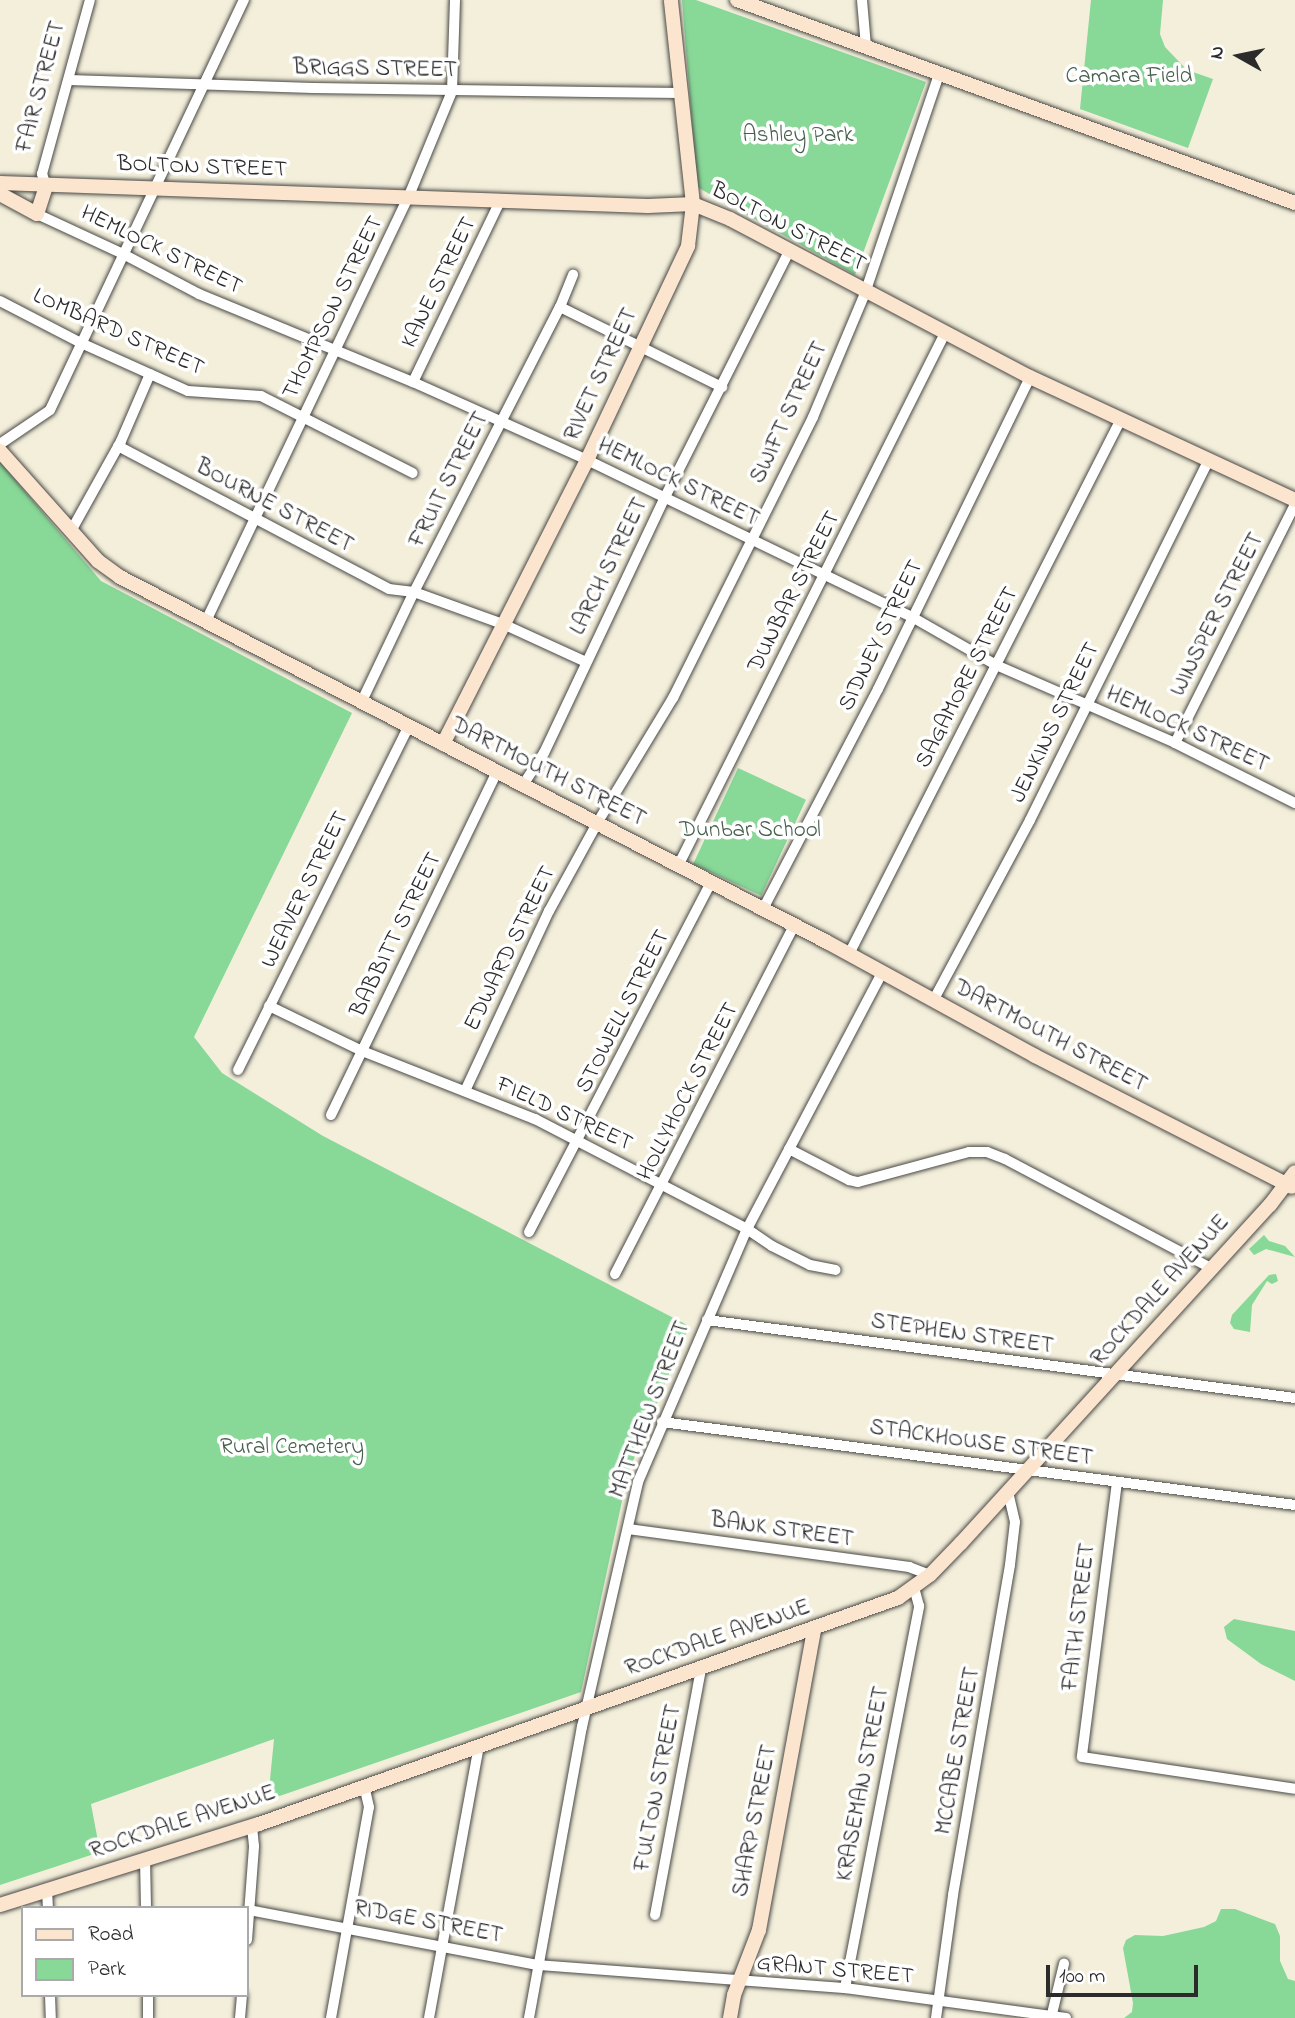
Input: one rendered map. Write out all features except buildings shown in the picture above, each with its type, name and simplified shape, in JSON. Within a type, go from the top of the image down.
[{"type":"street","name":"FAIR STREET","points":[[37,214],[46,186],[42,174],[90,0]]},
{"type":"street","points":[[0,444],[50,410],[244,0]]},
{"type":"street","name":"THOMPSON STREET","points":[[206,621],[408,198],[452,90],[456,0]]},
{"type":"street","name":"RIVET STREET","points":[[443,744],[587,460],[688,246],[693,204],[671,0]]},
{"type":"street","points":[[737,0],[1295,203]]},
{"type":"street","points":[[862,0],[866,47]]},
{"type":"street","name":"SWIFT STREET","points":[[596,825],[673,698],[813,417],[865,293],[939,75]]},
{"type":"street","name":"BRIGGS STREET","points":[[69,80],[204,86],[680,93]]},
{"type":"street","name":"FAIR STREET","points":[[0,183],[46,186]]},
{"type":"street","name":"BOLTON STREET","points":[[46,186],[649,206],[693,204],[730,219],[788,253],[944,335],[1295,502]]},
{"type":"street","points":[[0,194],[37,214]]},
{"type":"street","name":"KANE STREET","points":[[413,382],[500,201]]},
{"type":"street","name":"HEMLOCK STREET","points":[[37,214],[123,254],[199,294],[413,382],[587,460],[912,617],[996,665],[1175,743],[1295,803]]},
{"type":"street","name":"LARCH STREET","points":[[523,785],[544,753],[665,497],[788,253]]},
{"type":"street","name":"FRUIT STREET","points":[[361,703],[414,592],[560,307],[573,275]]},
{"type":"street","name":"LOMBARD STREET","points":[[0,301],[81,343],[188,391],[261,396],[413,473]]},
{"type":"street","points":[[560,307],[722,387]]},
{"type":"street","name":"DUNBAR STREET","points":[[678,866],[944,335]]},
{"type":"street","points":[[71,531],[118,446],[150,374]]},
{"type":"street","name":"SIDNEY STREET","points":[[763,909],[824,796],[1030,377]]},
{"type":"street","name":"SAGAMORE STREET","points":[[849,954],[1121,419]]},
{"type":"street","name":"BOURNE STREET","points":[[118,446],[390,589],[414,592],[503,624],[586,662]]},
{"type":"street","name":"DARTMOUTH STREET","points":[[0,451],[97,561],[120,577],[794,925],[933,1001],[1292,1182]]},
{"type":"street","name":"JENKINS STREET","points":[[933,1001],[1024,830],[1209,459]]},
{"type":"street","name":"WINSPER STREET","points":[[1175,743],[1295,502]]},
{"type":"street","name":"WEAVER STREET","points":[[238,1070],[408,727]]},
{"type":"street","name":"BABBITT STREET","points":[[331,1115],[497,772]]},
{"type":"street","name":"EDWARD STREET","points":[[465,1091],[497,1017],[596,825]]},
{"type":"street","name":"STOWELL STREET","points":[[529,1232],[580,1140],[711,883]]},
{"type":"street","name":"HOLLYHOCK STREET","points":[[615,1274],[794,925]]},
{"type":"street","name":"MATTHEW STREET","points":[[529,2018],[587,1708],[638,1482],[747,1229],[882,973]]},
{"type":"street","name":"FIELD STREET","points":[[269,1006],[362,1051],[580,1140],[747,1229],[772,1247],[810,1265],[836,1270]]},
{"type":"street","points":[[789,1149],[849,1180],[859,1182],[969,1152],[986,1152],[1004,1158],[1211,1268]]},
{"type":"street","name":"ROCKDALE AVENUE","points":[[0,1905],[252,1826],[814,1630],[887,1602],[915,1587],[930,1575],[1008,1492],[1292,1182]]},
{"type":"street","name":"STEPHEN STREET","points":[[707,1320],[1295,1398]]},
{"type":"street","name":"STACKHOUSE STREET","points":[[662,1422],[1295,1505]]},
{"type":"street","name":"FAITH STREET","points":[[1117,1482],[1082,1757],[1295,1789]]},
{"type":"street","name":"MCCABE STREET","points":[[936,2018],[953,1895],[1010,1565],[1015,1522],[1008,1492]]},
{"type":"street","name":"BANK STREET","points":[[628,1529],[909,1567],[930,1575]]},
{"type":"street","name":"KRASEMAN STREET","points":[[845,1988],[919,1606],[915,1587]]},
{"type":"street","name":"SHARP STREET","points":[[730,2018],[759,1930],[814,1630]]},
{"type":"street","name":"FULTON STREET","points":[[654,1915],[701,1669]]},
{"type":"street","points":[[429,2018],[479,1746]]},
{"type":"street","points":[[331,2018],[369,1808],[364,1786]]},
{"type":"street","points":[[248,1925],[254,1846],[252,1826]]},
{"type":"street","points":[[145,1859],[146,1906]]},
{"type":"street","points":[[47,1890],[48,1906]]},
{"type":"street","name":"RIDGE STREET","points":[[249,1910],[538,1965],[600,1969]]},
{"type":"street","points":[[1051,2017],[1064,1964]]},
{"type":"street","name":"GRANT STREET","points":[[600,1969],[740,1982],[845,1988],[1066,2018]]},
{"type":"street","points":[[50,1997],[51,2018]]},
{"type":"street","points":[[148,1997],[148,2018]]},
{"type":"street","points":[[240,2018],[242,1997]]},
{"type":"green space","name":"Ashley Park","points":[[682,0],[696,0],[926,82],[855,275],[697,187]]},
{"type":"green space","name":"Camara Field","points":[[1091,0],[1163,0],[1160,34],[1165,47],[1187,70],[1213,79],[1188,148],[1080,109]]},
{"type":"green space","name":"Rural Cemetery","points":[[0,462],[101,581],[352,713],[194,1037],[222,1073],[323,1136],[689,1326],[628,1473],[581,1692],[268,1800],[274,1739],[91,1804],[100,1852],[0,1885]]},
{"type":"green space","name":"Dunbar School","points":[[738,768],[806,800],[761,896],[693,864]]},
{"type":"green space","points":[[1264,1235],[1269,1241],[1285,1246],[1295,1257],[1266,1249],[1254,1255],[1249,1249]]},
{"type":"green space","points":[[1276,1274],[1278,1281],[1272,1284],[1267,1281],[1252,1305],[1250,1332],[1234,1329],[1230,1323],[1232,1315],[1269,1275]]},
{"type":"green space","points":[[1234,1619],[1295,1631],[1295,1681],[1261,1664],[1227,1639],[1224,1627]]},
{"type":"green space","points":[[1221,1909],[1235,1909],[1275,1924],[1280,1936],[1280,1961],[1288,1979],[1295,1981],[1295,2018],[1124,2018],[1132,2012],[1133,2003],[1123,1948],[1126,1940],[1135,1935],[1163,1936],[1204,1927],[1216,1921]]}]
